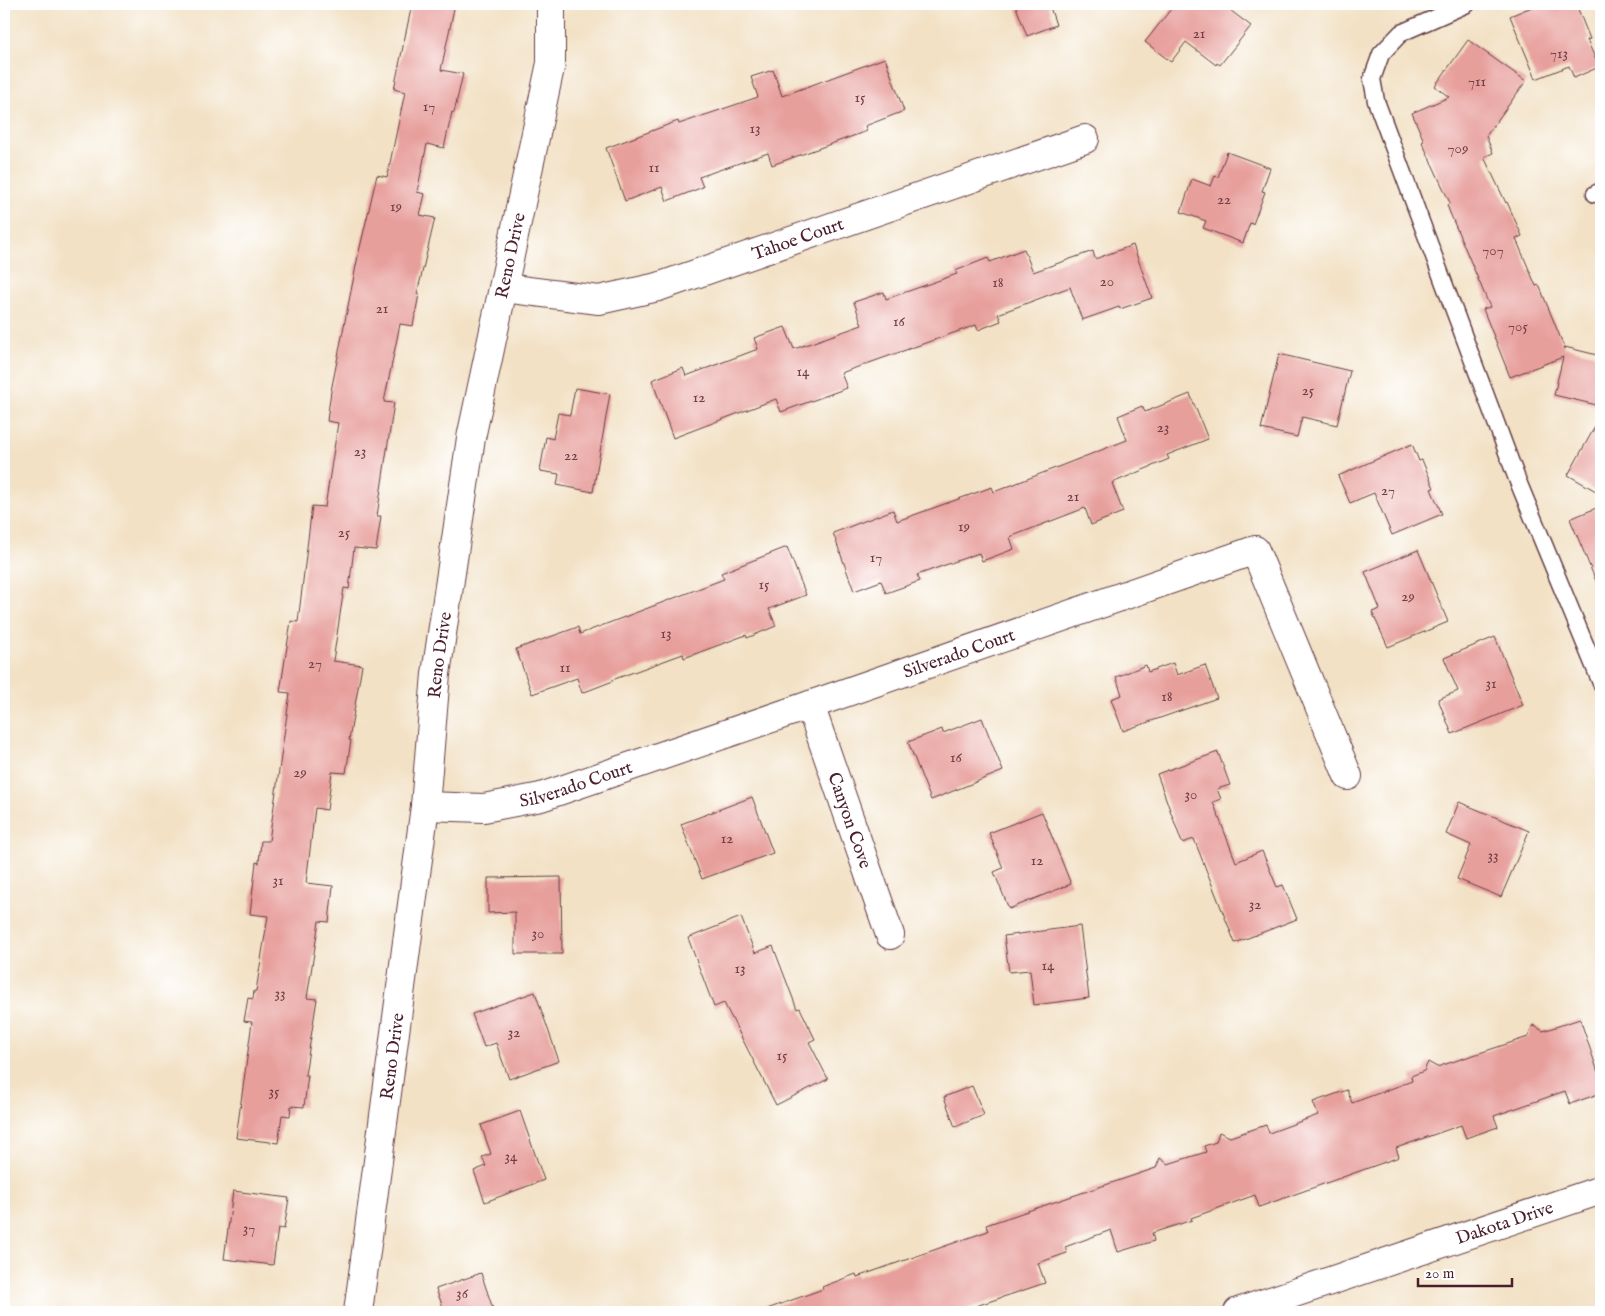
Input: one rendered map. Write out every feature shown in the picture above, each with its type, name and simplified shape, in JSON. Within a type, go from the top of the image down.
[{"type":"street","name":"Reno Drive","points":[[358,1312],[425,806],[436,674],[468,458],[552,63],[551,4]]},
{"type":"street","name":"Tahoe Court","points":[[504,288],[599,300],[658,287],[1085,139]]},
{"type":"street","name":"Silverado Court","points":[[425,806],[484,808],[541,797],[810,706],[1254,550],[1348,776]]},
{"type":"street","name":"Canyon Cove","points":[[810,706],[890,935]]},
{"type":"street","name":"Dakota Drive","points":[[1238,1312],[1601,1190]]},
{"type":"lane","points":[[1467,4],[1401,33],[1381,54],[1372,79],[1376,101],[1517,479],[1601,683]]},
{"type":"building","points":[[412,4],[455,4],[441,70],[463,74],[444,148],[427,144],[417,192],[425,194],[420,215],[435,218],[417,294],[419,294],[413,326],[400,324],[384,402],[394,403],[377,516],[381,516],[376,550],[354,548],[349,589],[344,588],[333,661],[362,665],[349,740],[351,740],[346,773],[332,772],[327,810],[315,808],[306,883],[333,886],[329,922],[319,921],[307,998],[317,999],[305,1075],[308,1075],[304,1107],[291,1106],[290,1116],[282,1115],[278,1143],[236,1138],[252,1022],[244,1021],[248,998],[253,999],[254,991],[256,991],[268,916],[250,914],[256,862],[259,863],[261,841],[269,841],[290,693],[280,692],[291,621],[298,622],[312,506],[325,507],[338,423],[327,421],[331,391],[358,256],[377,175],[387,177],[405,92],[394,89]]},
{"type":"building","points":[[1015,4],[1049,4],[1056,25],[1027,36]]},
{"type":"building","points":[[1175,4],[1222,4],[1251,26],[1220,65],[1217,63],[1216,65],[1186,42],[1171,62],[1145,42]]},
{"type":"building","points":[[1539,4],[1576,4],[1590,39],[1587,40],[1599,67],[1574,78],[1569,66],[1536,79],[1510,16]]},
{"type":"building","points":[[1468,40],[1526,81],[1486,136],[1493,153],[1484,157],[1522,236],[1516,239],[1536,286],[1539,285],[1565,349],[1565,347],[1601,356],[1601,406],[1554,395],[1563,357],[1510,377],[1483,309],[1490,307],[1450,213],[1447,205],[1450,203],[1422,142],[1424,141],[1412,113],[1449,97],[1435,86]]},
{"type":"building","points":[[885,58],[904,111],[865,126],[867,131],[772,165],[768,153],[699,177],[703,187],[667,201],[662,187],[625,201],[606,148],[678,121],[679,124],[758,97],[751,77],[773,70],[782,96]]},
{"type":"building","points":[[1227,152],[1270,168],[1262,191],[1265,192],[1253,224],[1250,223],[1243,243],[1203,228],[1206,221],[1181,212],[1192,179],[1211,186],[1215,176],[1218,177]]},
{"type":"building","points":[[1133,245],[1152,298],[1082,320],[1070,287],[998,314],[1001,321],[978,330],[976,325],[841,373],[847,388],[781,412],[776,399],[673,438],[652,380],[683,368],[686,376],[758,349],[754,338],[785,327],[794,349],[862,325],[854,302],[884,292],[886,299],[957,274],[955,271],[988,258],[990,262],[1024,249],[1033,272],[1093,251],[1095,259]]},
{"type":"building","points":[[1279,354],[1350,371],[1337,425],[1302,417],[1297,437],[1261,429]]},
{"type":"building","points":[[575,388],[610,394],[593,492],[557,485],[559,474],[540,471],[546,437],[553,439],[558,413],[570,415]]},
{"type":"building","points":[[1190,394],[1208,439],[1167,455],[1169,459],[1112,483],[1123,512],[1091,525],[1085,508],[1010,537],[1014,549],[982,561],[979,553],[917,575],[920,581],[886,593],[881,581],[854,591],[833,533],[893,510],[897,521],[992,487],[994,492],[1127,440],[1118,416],[1142,406],[1145,412]]},
{"type":"building","points":[[1601,416],[1601,494],[1568,475]]},
{"type":"building","points":[[1412,444],[1419,461],[1422,460],[1434,488],[1431,489],[1442,514],[1392,535],[1374,493],[1350,503],[1338,476]]},
{"type":"building","points":[[1601,506],[1601,593],[1570,519]]},
{"type":"building","points":[[787,547],[806,595],[769,609],[776,626],[747,638],[746,635],[684,658],[683,654],[582,693],[577,678],[532,694],[516,649],[578,627],[580,634],[724,579],[721,573]]},
{"type":"building","points":[[1418,550],[1448,622],[1388,647],[1372,612],[1380,609],[1365,572]]},
{"type":"building","points":[[1495,637],[1523,705],[1452,734],[1438,699],[1458,691],[1444,658]]},
{"type":"building","points":[[1173,663],[1177,675],[1205,665],[1217,698],[1123,731],[1111,699],[1122,695],[1116,677],[1146,665],[1148,672]]},
{"type":"building","points":[[982,718],[1003,771],[931,800],[908,742],[942,729],[943,733]]},
{"type":"building","points":[[1218,752],[1230,785],[1217,789],[1221,799],[1213,802],[1236,862],[1262,851],[1277,887],[1283,885],[1297,919],[1235,943],[1194,839],[1182,843],[1157,774]]},
{"type":"building","points":[[752,797],[773,853],[702,879],[681,824]]},
{"type":"building","points":[[1459,802],[1529,831],[1501,897],[1457,879],[1471,845],[1446,834]]},
{"type":"building","points":[[1042,812],[1071,884],[1009,909],[994,872],[1003,868],[989,833]]},
{"type":"building","points":[[561,877],[562,954],[515,954],[515,912],[488,913],[488,878]]},
{"type":"building","points":[[741,917],[755,953],[773,946],[797,1009],[800,1008],[815,1039],[809,1042],[828,1079],[776,1105],[724,1003],[714,1007],[688,938]]},
{"type":"building","points":[[1080,926],[1089,998],[1034,1005],[1030,970],[1009,972],[1004,936]]},
{"type":"building","points":[[535,992],[559,1061],[509,1079],[496,1043],[484,1047],[472,1014]]},
{"type":"building","points":[[1580,1019],[1601,1081],[1601,1093],[1570,1104],[1565,1091],[1494,1116],[1498,1127],[1466,1138],[1461,1125],[1396,1148],[1399,1157],[1259,1207],[1255,1195],[1191,1218],[1192,1220],[1152,1233],[1154,1241],[1118,1252],[1111,1230],[1065,1247],[1067,1253],[1038,1263],[1045,1283],[958,1312],[768,1312],[767,1309],[823,1289],[822,1287],[856,1274],[857,1277],[988,1231],[986,1225],[1156,1168],[1160,1158],[1168,1164],[1206,1152],[1204,1146],[1216,1142],[1219,1132],[1230,1137],[1266,1125],[1269,1133],[1318,1115],[1313,1102],[1347,1090],[1352,1103],[1412,1081],[1411,1076],[1424,1071],[1428,1062],[1437,1067],[1528,1037],[1533,1025],[1543,1031]]},
{"type":"building","points":[[972,1086],[984,1115],[955,1127],[944,1097]]},
{"type":"building","points":[[520,1111],[544,1180],[485,1202],[474,1171],[486,1166],[482,1157],[491,1154],[481,1125]]},
{"type":"building","points":[[233,1191],[289,1198],[284,1229],[278,1228],[273,1265],[224,1259]]},
{"type":"building","points":[[481,1273],[494,1312],[445,1312],[436,1289]]}]
